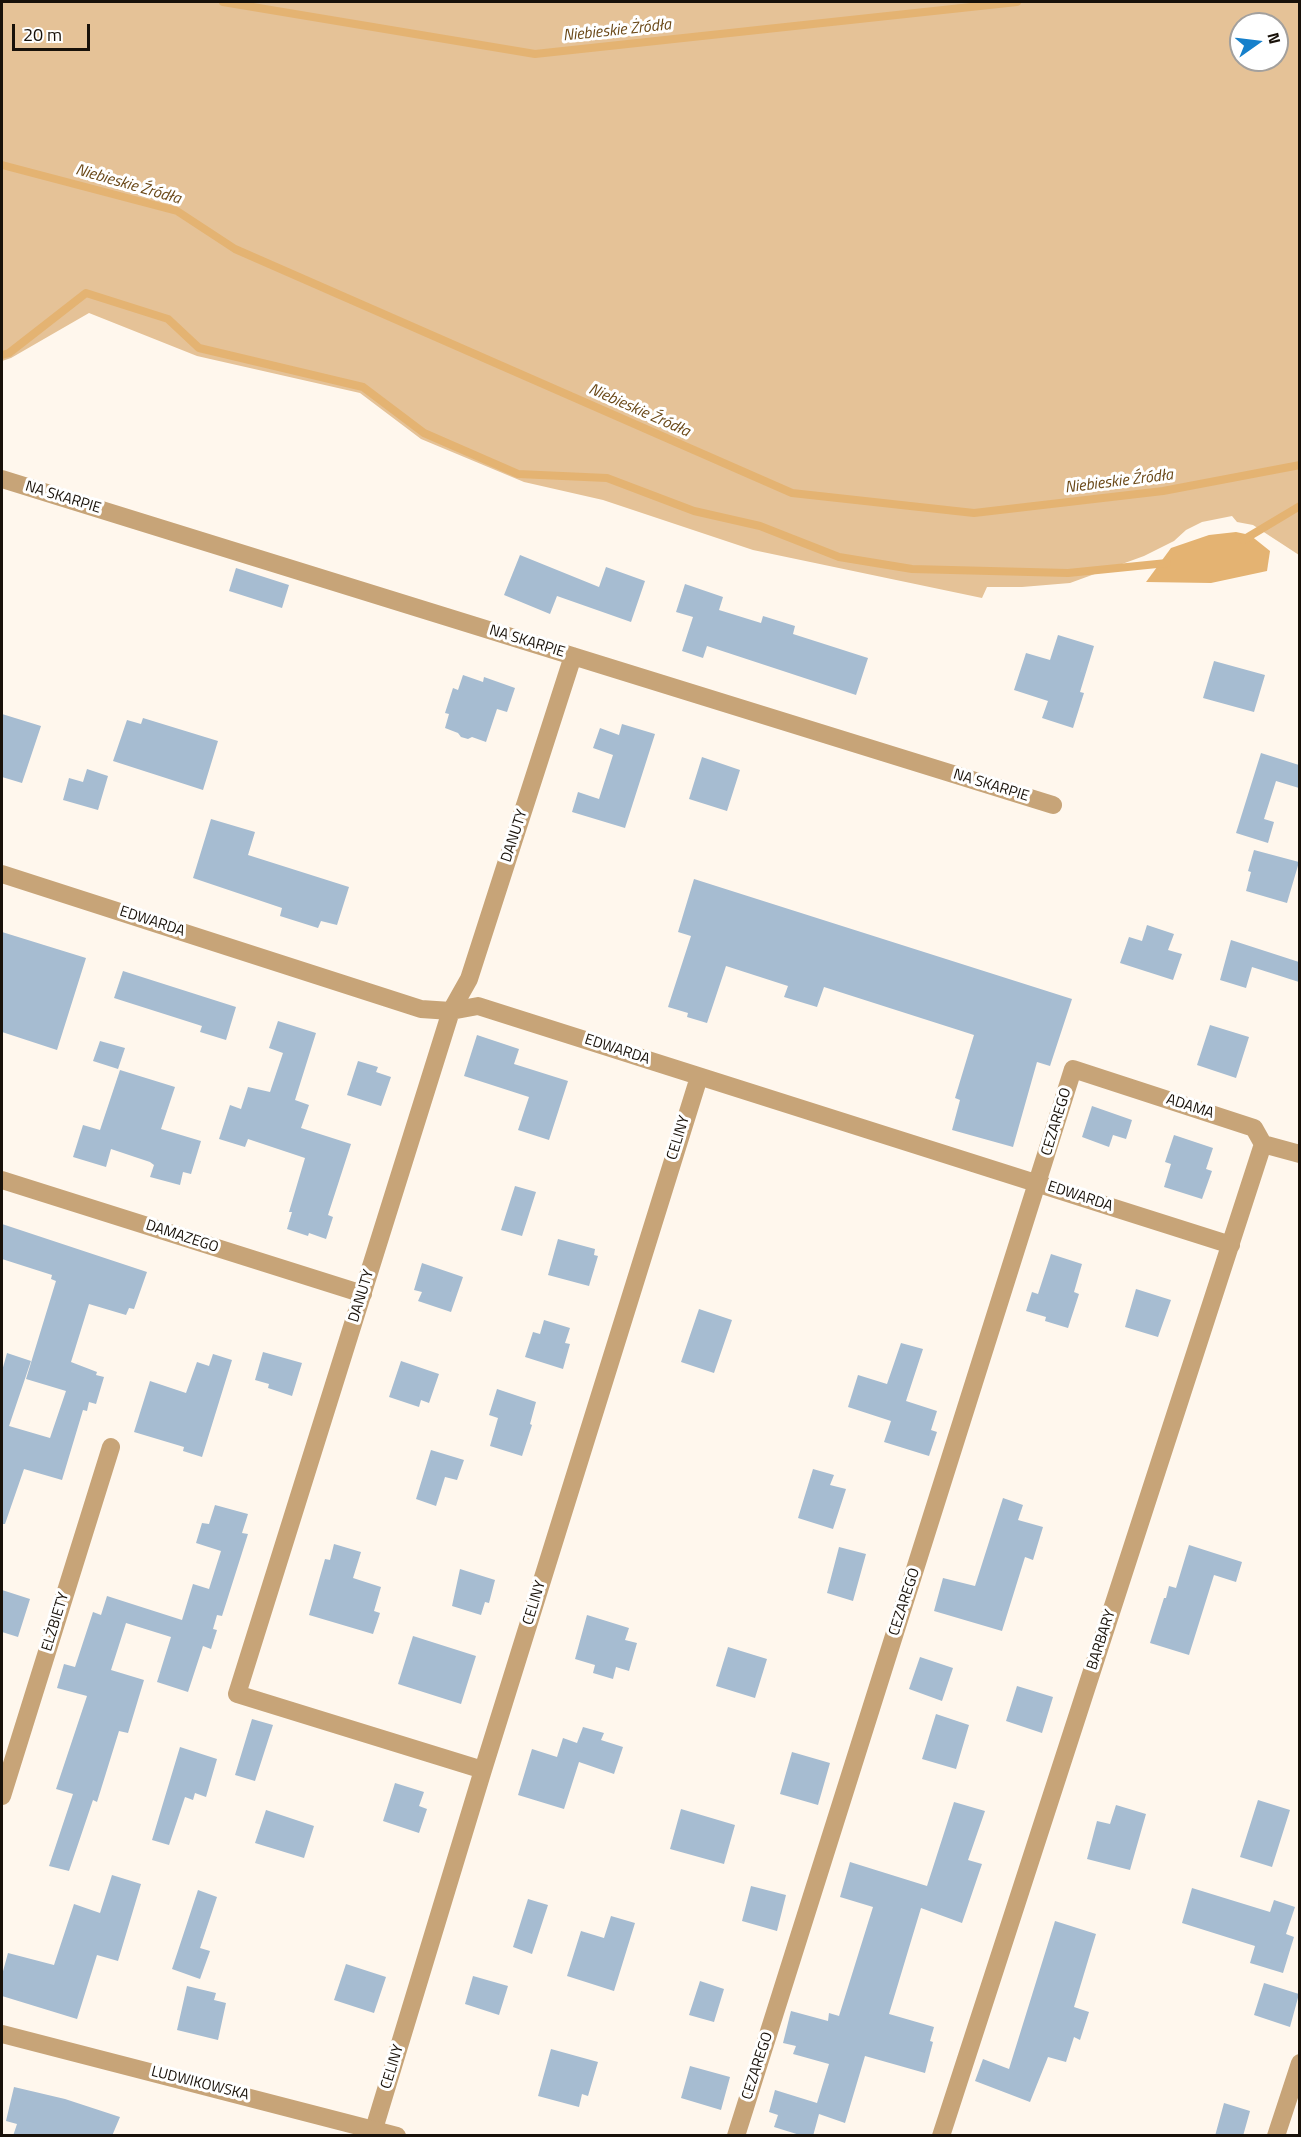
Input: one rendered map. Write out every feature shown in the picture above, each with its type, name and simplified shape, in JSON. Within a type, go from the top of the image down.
[{"type":"street","name":"NA SKARPIE","points":[[2,479],[1053,805]]},
{"type":"street","name":"DANUTY","points":[[483,1770],[237,1694],[452,1011],[469,979],[573,656]]},
{"type":"street","name":"EDWARDA","points":[[2,874],[421,1009],[452,1011],[478,1006],[1231,1245]]},
{"type":"street","name":"ADAMA","points":[[1073,1069],[1254,1128],[1263,1144],[1299,1154]]},
{"type":"street","name":"CEZAREGO","points":[[736,2136],[1073,1069]]},
{"type":"street","name":"CELINY","points":[[374,2129],[483,1770],[699,1077]]},
{"type":"street","name":"BARBARY","points":[[941,2136],[1263,1144]]},
{"type":"street","name":"DAMAZEGO","points":[[2,1180],[363,1294]]},
{"type":"street","name":"ELŻBIETY","points":[[2,1796],[111,1447]]},
{"type":"street","name":"LUDWIKOWSKA","points":[[2,2034],[398,2136]]},
{"type":"street","points":[[1276,2136],[1299,2063]]},
{"type":"shaded area","points":[[2,2],[1299,2],[1299,555],[1253,525],[1237,522],[1232,516],[1202,522],[1186,530],[1174,541],[1144,556],[1070,583],[987,587],[982,598],[753,550],[603,500],[524,482],[421,439],[360,393],[197,356],[89,313],[2,361]]},
{"type":"shaded area","points":[[1236,532],[1250,535],[1270,551],[1267,571],[1211,583],[1146,582],[1171,548],[1209,535]]},
{"type":"building","points":[[520,555],[599,587],[606,567],[645,581],[631,622],[557,596],[550,614],[504,595]]},
{"type":"building","points":[[236,568],[289,585],[282,608],[229,591]]},
{"type":"building","points":[[685,584],[723,597],[719,610],[761,623],[763,616],[795,626],[793,634],[868,658],[856,695],[707,646],[703,658],[682,651],[693,617],[676,612]]},
{"type":"building","points":[[1058,635],[1094,646],[1080,692],[1084,693],[1073,728],[1042,718],[1048,701],[1014,690],[1026,653],[1050,660]]},
{"type":"building","points":[[1214,661],[1265,675],[1254,712],[1203,698]]},
{"type":"building","points":[[463,675],[483,682],[484,677],[515,688],[507,712],[497,709],[486,742],[472,737],[468,739],[461,737],[458,733],[445,728],[449,714],[445,713],[453,688],[458,690]]},
{"type":"building","points":[[2,714],[41,726],[22,783],[2,777]]},
{"type":"building","points":[[143,718],[218,741],[203,790],[113,761],[127,720],[141,724]]},
{"type":"building","points":[[622,724],[655,734],[625,828],[572,812],[578,792],[599,799],[613,755],[593,748],[600,728],[619,735]]},
{"type":"building","points":[[1261,753],[1299,765],[1299,788],[1276,781],[1264,819],[1274,822],[1268,843],[1236,833]]},
{"type":"building","points":[[702,757],[740,770],[727,811],[689,799]]},
{"type":"building","points":[[87,769],[108,776],[98,810],[63,800],[69,778],[83,782]]},
{"type":"building","points":[[211,819],[255,832],[248,855],[349,887],[337,925],[321,921],[318,928],[280,916],[282,908],[193,878]]},
{"type":"building","points":[[1254,850],[1299,862],[1287,903],[1246,891],[1251,872],[1248,871]]},
{"type":"building","points":[[694,879],[1072,999],[1050,1066],[1037,1062],[1013,1147],[952,1130],[960,1100],[955,1098],[974,1035],[824,987],[817,1007],[784,997],[788,986],[726,966],[707,1023],[687,1017],[688,1013],[668,1007],[691,936],[678,932]]},
{"type":"building","points":[[1147,925],[1174,934],[1168,950],[1182,954],[1173,980],[1120,963],[1129,937],[1142,941]]},
{"type":"building","points":[[2,932],[86,958],[57,1050],[2,1032]]},
{"type":"building","points":[[1231,940],[1299,962],[1299,982],[1252,967],[1246,988],[1220,980]]},
{"type":"building","points":[[123,971],[236,1007],[226,1040],[200,1032],[202,1026],[114,998]]},
{"type":"building","points":[[278,1021],[316,1033],[295,1100],[309,1105],[301,1128],[351,1144],[328,1215],[333,1217],[326,1239],[287,1229],[292,1212],[289,1212],[305,1158],[248,1139],[245,1147],[219,1139],[230,1105],[241,1109],[248,1087],[270,1092],[283,1053],[269,1048]]},
{"type":"building","points":[[1210,1025],[1249,1037],[1236,1078],[1197,1065]]},
{"type":"building","points":[[477,1035],[519,1049],[514,1064],[568,1081],[549,1140],[518,1130],[529,1097],[464,1076]]},
{"type":"building","points":[[100,1041],[125,1048],[118,1069],[93,1061]]},
{"type":"building","points":[[358,1061],[378,1067],[376,1072],[391,1077],[381,1106],[347,1095]]},
{"type":"building","points":[[120,1070],[175,1087],[161,1129],[201,1141],[191,1174],[183,1172],[180,1185],[150,1177],[154,1165],[150,1162],[111,1149],[106,1167],[73,1157],[83,1125],[100,1130]]},
{"type":"building","points":[[1092,1106],[1132,1120],[1126,1139],[1113,1135],[1109,1147],[1082,1137]]},
{"type":"building","points":[[1174,1135],[1213,1148],[1206,1169],[1212,1171],[1202,1199],[1164,1187],[1171,1164],[1165,1162]]},
{"type":"building","points":[[515,1186],[536,1192],[522,1236],[501,1230]]},
{"type":"building","points":[[2,1224],[147,1272],[134,1309],[129,1308],[126,1315],[89,1304],[71,1362],[104,1377],[96,1404],[89,1402],[87,1411],[83,1410],[62,1480],[24,1469],[5,1524],[2,1524],[2,1371],[7,1353],[31,1361],[9,1426],[50,1438],[66,1391],[26,1379],[56,1281],[51,1279],[52,1275],[2,1259]]},
{"type":"building","points":[[558,1239],[595,1249],[594,1255],[598,1256],[589,1286],[548,1275]]},
{"type":"building","points":[[1051,1254],[1082,1264],[1074,1292],[1079,1294],[1068,1328],[1045,1321],[1046,1317],[1026,1311],[1032,1292],[1038,1294]]},
{"type":"building","points":[[422,1263],[463,1277],[451,1312],[418,1301],[422,1292],[414,1290]]},
{"type":"building","points":[[1136,1289],[1171,1300],[1158,1337],[1125,1327]]},
{"type":"building","points":[[699,1309],[732,1320],[714,1373],[681,1362]]},
{"type":"building","points":[[544,1320],[570,1328],[565,1343],[570,1344],[563,1369],[525,1357],[533,1332],[540,1334]]},
{"type":"building","points":[[901,1343],[923,1349],[906,1401],[937,1411],[931,1430],[937,1432],[929,1456],[884,1442],[891,1421],[848,1407],[858,1375],[887,1384]]},
{"type":"building","points":[[263,1352],[302,1363],[292,1396],[268,1388],[269,1384],[255,1380]]},
{"type":"building","points":[[213,1354],[232,1360],[202,1457],[183,1451],[184,1447],[134,1432],[150,1381],[186,1393],[197,1362],[209,1366]]},
{"type":"building","points":[[401,1361],[439,1374],[429,1403],[421,1400],[419,1407],[389,1397]]},
{"type":"building","points":[[497,1389],[536,1402],[530,1424],[532,1425],[522,1456],[490,1446],[498,1418],[489,1415]]},
{"type":"building","points":[[431,1450],[464,1460],[457,1480],[445,1477],[436,1506],[416,1499]]},
{"type":"building","points":[[813,1469],[834,1475],[830,1485],[846,1489],[833,1529],[798,1518]]},
{"type":"building","points":[[1003,1498],[1023,1505],[1018,1520],[1043,1527],[1033,1560],[1025,1557],[1002,1631],[934,1611],[943,1578],[975,1586]]},
{"type":"building","points":[[215,1505],[248,1514],[242,1533],[248,1534],[222,1616],[217,1615],[213,1629],[217,1630],[211,1649],[203,1646],[188,1692],[157,1682],[171,1637],[126,1623],[111,1670],[144,1680],[128,1733],[119,1731],[97,1802],[93,1800],[69,1871],[49,1866],[73,1794],[56,1789],[87,1696],[57,1688],[64,1664],[75,1667],[93,1612],[101,1615],[107,1596],[182,1620],[193,1584],[209,1589],[221,1551],[196,1543],[202,1523],[209,1524]]},
{"type":"building","points":[[334,1544],[361,1552],[353,1578],[381,1587],[374,1611],[380,1613],[373,1634],[309,1615],[325,1559],[330,1560]]},
{"type":"building","points":[[1189,1545],[1242,1562],[1236,1582],[1214,1575],[1189,1655],[1150,1643],[1169,1586],[1176,1588]]},
{"type":"building","points":[[839,1547],[866,1554],[853,1601],[827,1593]]},
{"type":"building","points":[[460,1569],[495,1580],[489,1603],[485,1602],[481,1615],[452,1606]]},
{"type":"building","points":[[2,1590],[30,1599],[18,1637],[2,1632]]},
{"type":"building","points":[[587,1615],[629,1628],[625,1640],[637,1643],[629,1671],[616,1667],[613,1679],[593,1673],[595,1665],[575,1659]]},
{"type":"building","points":[[413,1636],[476,1656],[461,1704],[398,1684]]},
{"type":"building","points":[[728,1647],[767,1659],[755,1698],[716,1686]]},
{"type":"building","points":[[920,1657],[953,1668],[942,1701],[909,1689]]},
{"type":"building","points":[[1017,1686],[1053,1697],[1042,1733],[1006,1721]]},
{"type":"building","points":[[936,1714],[969,1725],[956,1769],[922,1759]]},
{"type":"building","points":[[252,1719],[273,1725],[255,1781],[235,1775]]},
{"type":"building","points":[[583,1727],[604,1733],[601,1740],[623,1747],[614,1774],[579,1762],[564,1809],[518,1795],[532,1749],[557,1757],[563,1738],[577,1743]]},
{"type":"building","points":[[180,1747],[217,1759],[206,1797],[195,1793],[193,1800],[185,1797],[169,1845],[152,1840]]},
{"type":"building","points":[[792,1752],[830,1763],[818,1805],[780,1794]]},
{"type":"building","points":[[395,1783],[424,1792],[419,1806],[427,1809],[419,1833],[383,1821]]},
{"type":"building","points":[[1258,1800],[1290,1810],[1272,1867],[1240,1857]]},
{"type":"building","points":[[954,1802],[985,1811],[968,1860],[982,1864],[962,1923],[921,1908],[889,2014],[934,2027],[930,2041],[933,2042],[925,2073],[865,2056],[845,2123],[819,2114],[813,2136],[803,2136],[774,2127],[778,2115],[769,2112],[775,2090],[817,2103],[829,2064],[793,2054],[796,2046],[783,2043],[791,2011],[828,2021],[829,2013],[839,2016],[873,1907],[840,1897],[850,1862],[927,1886]]},
{"type":"building","points":[[1116,1805],[1146,1814],[1130,1870],[1087,1859],[1097,1821],[1110,1824]]},
{"type":"building","points":[[681,1809],[735,1825],[724,1864],[670,1849]]},
{"type":"building","points":[[266,1810],[314,1826],[304,1858],[255,1843]]},
{"type":"building","points":[[112,1875],[141,1884],[118,1961],[97,1955],[77,2019],[2,1996],[2,1975],[8,1953],[54,1965],[74,1904],[100,1913]]},
{"type":"building","points":[[751,1886],[786,1895],[777,1931],[742,1921]]},
{"type":"building","points":[[1192,1888],[1270,1912],[1274,1900],[1295,1907],[1286,1934],[1294,1937],[1283,1973],[1250,1963],[1255,1946],[1182,1923]]},
{"type":"building","points":[[198,1890],[217,1897],[200,1948],[210,1951],[200,1979],[172,1969]]},
{"type":"building","points":[[528,1899],[548,1905],[532,1954],[513,1947]]},
{"type":"building","points":[[611,1916],[635,1923],[614,1991],[567,1976],[581,1931],[604,1938]]},
{"type":"building","points":[[1055,1921],[1096,1934],[1074,2007],[1089,2012],[1080,2040],[1074,2037],[1066,2062],[1048,2057],[1030,2102],[975,2081],[983,2059],[1009,2069]]},
{"type":"building","points":[[346,1964],[386,1977],[374,2013],[334,2000]]},
{"type":"building","points":[[473,1976],[508,1986],[499,2015],[465,2004]]},
{"type":"building","points":[[700,1981],[724,1989],[714,2022],[689,2015]]},
{"type":"building","points":[[1264,1983],[1299,1994],[1290,2027],[1254,2015]]},
{"type":"building","points":[[187,1986],[216,1993],[214,2000],[226,2003],[218,2040],[177,2030]]},
{"type":"building","points":[[551,2049],[598,2062],[588,2096],[582,2094],[579,2107],[538,2096]]},
{"type":"building","points":[[690,2066],[730,2077],[721,2110],[681,2098]]},
{"type":"building","points":[[14,2087],[65,2099],[120,2117],[112,2136],[13,2136],[17,2124],[6,2121]]},
{"type":"building","points":[[1224,2103],[1250,2111],[1243,2136],[1215,2136]]},
{"type":"waterway","name":"Niebieskie Żródła","points":[[223,2],[535,54],[1017,2]]},
{"type":"waterway","name":"Niebieskie Źródła","points":[[2,165],[177,211],[235,249],[792,493],[974,513],[1163,491],[1300,465]]},
{"type":"waterway","points":[[2,355],[9,353],[86,293],[168,319],[199,348],[363,387],[424,433],[518,474],[607,478],[694,511],[760,526],[839,557],[912,569],[1068,573],[1167,563]]},
{"type":"waterway","points":[[1243,540],[1300,506]]}]
